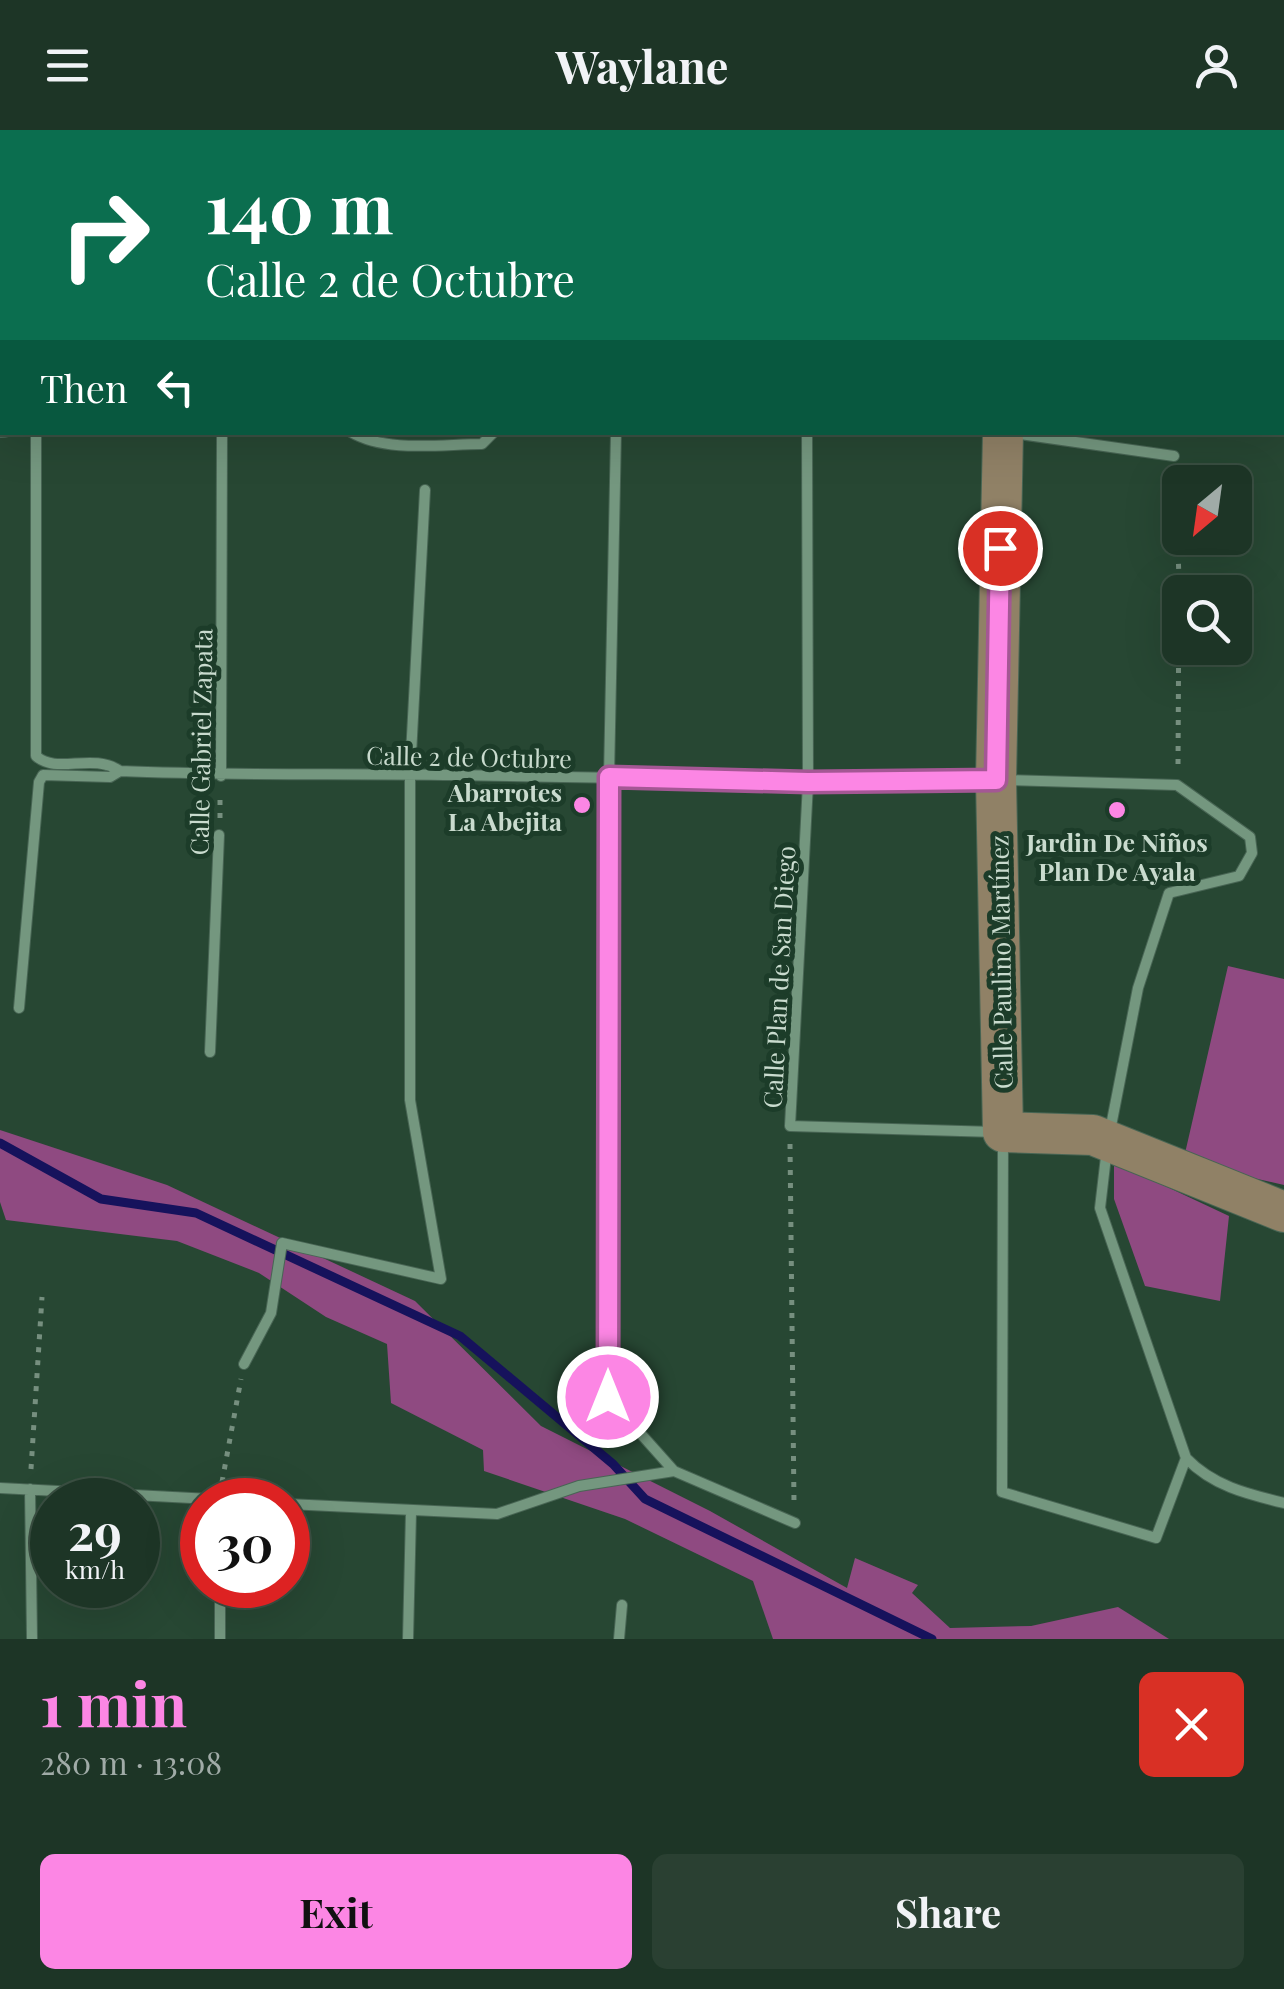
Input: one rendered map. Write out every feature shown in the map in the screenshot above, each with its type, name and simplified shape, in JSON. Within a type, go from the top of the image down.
[{"type":"street","name":"Calle 2 de Octubre","points":[[36,435],[36,756],[40,761],[106,761],[120,771],[221,776],[410,774],[1178,784]]},
{"type":"street","name":"Calle Gabriel Zapata","points":[[221,776],[222,435]]},
{"type":"street","points":[[355,435],[366,442],[482,444],[491,435]]},
{"type":"street","points":[[616,435],[609,777],[608,1397],[674,1472],[794,1523]]},
{"type":"street","name":"Calle Plan de San Diego","points":[[790,1126],[808,782],[807,435]]},
{"type":"street","name":"Calle Paulino Martínez","points":[[1004,435],[996,780],[1003,1132],[1002,1492],[1156,1538],[1186,1458]]},
{"type":"street","points":[[1025,435],[1174,456]]},
{"type":"street","points":[[244,1364],[272,1313],[282,1243],[441,1279],[410,1100],[410,774],[425,490]]},
{"type":"street","name":"Calle 2 de Octubre","points":[[20,1008],[38,782],[44,775],[110,777],[120,771]]},
{"type":"street","points":[[1178,784],[1250,837],[1252,853],[1239,876],[1170,892],[1138,988],[1108,1144],[1100,1208],[1186,1458],[1201,1474],[1221,1485],[1284,1504]]},
{"type":"street","name":"Calle Gabriel Zapata","points":[[210,1052],[219,835]]},
{"type":"street","points":[[790,1126],[1093,1135],[1284,1212]]},
{"type":"street","points":[[310,1505],[497,1514],[579,1486],[674,1472]]},
{"type":"street","points":[[0,1488],[30,1489]]},
{"type":"street","points":[[408,1639],[411,1512]]},
{"type":"street","points":[[619,1639],[622,1606]]},
{"type":"street","points":[[32,1608],[32,1639]]},
{"type":"street","points":[[220,1608],[220,1639]]},
{"type":"path","points":[[1174,456],[1179,578],[1178,784]]},
{"type":"path","name":"Calle Gabriel Zapata","points":[[219,835],[221,776]]},
{"type":"path","name":"Calle Plan de San Diego","points":[[790,1126],[794,1523]]},
{"type":"path","points":[[31,1478],[42,1298]]},
{"type":"path","points":[[223,1478],[244,1364]]},
{"type":"shaded area","points":[[1228,966],[1284,979],[1284,1185],[1183,1162]]},
{"type":"shaded area","points":[[0,1130],[167,1185],[415,1301],[541,1426],[710,1511],[847,1588],[855,1558],[918,1585],[912,1593],[950,1628],[1031,1626],[1118,1607],[1169,1639],[773,1639],[753,1581],[625,1519],[484,1471],[483,1450],[391,1403],[387,1344],[326,1317],[259,1273],[177,1241],[6,1220],[0,1202]]},
{"type":"shaded area","points":[[1114,1162],[1229,1216],[1220,1301],[1145,1286],[1114,1199]]},
{"type":"waterway","points":[[0,1143],[101,1199],[196,1213],[460,1336],[613,1464],[645,1499],[932,1639]]},
{"type":"place","name":"Abarrotes La Abejita","points":[[582,805]]},
{"type":"place","name":"Jardin De Niños Plan De Ayala","points":[[1117,810]]},
{"type":"route","points":[[608,1397],[609,777],[808,782],[996,780],[1000,548]]}]
